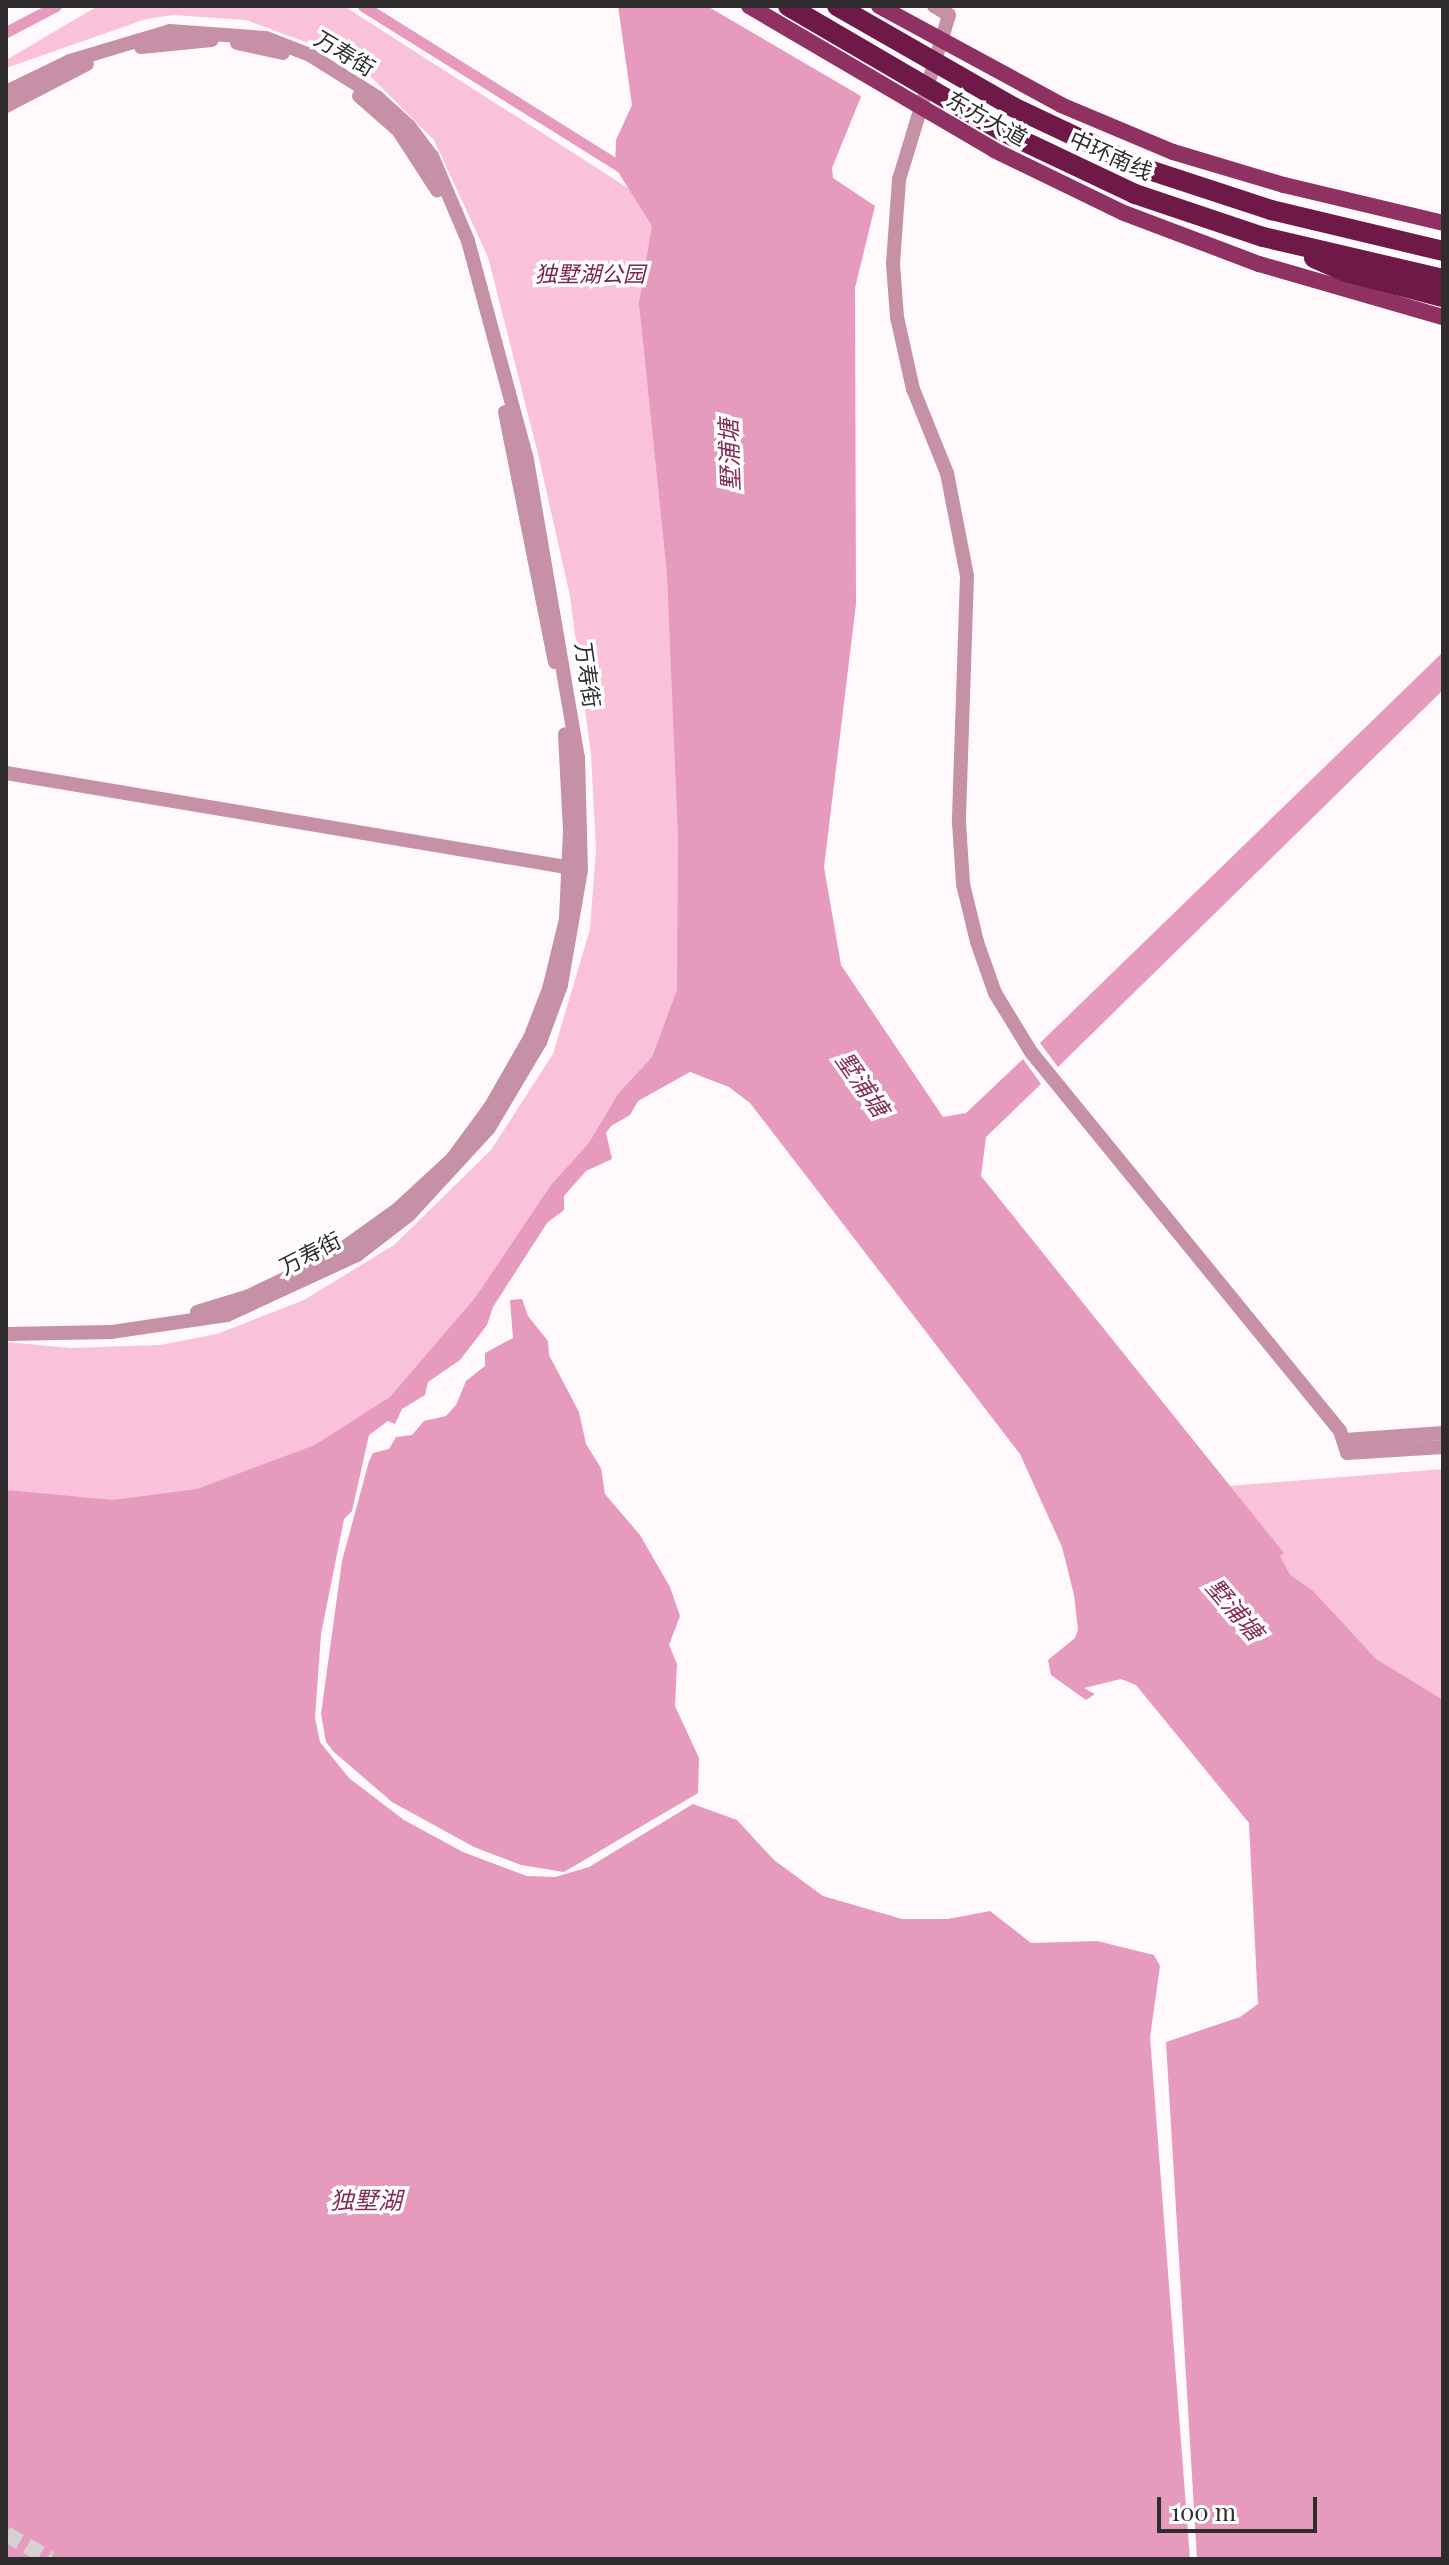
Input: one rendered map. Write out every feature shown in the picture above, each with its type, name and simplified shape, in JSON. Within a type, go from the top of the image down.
[{"type":"highway","name":"中环南线","points":[[788,6],[1004,132],[1135,194],[1268,238],[1443,279]]},
{"type":"highway","name":"中环南线","points":[[837,6],[1013,107],[1140,167],[1271,210],[1443,249]]},
{"type":"highway","points":[[1268,238],[1346,272],[1443,297]]},
{"type":"main road","name":"东方大道","points":[[749,6],[994,150],[1124,213],[1259,264],[1443,317]]},
{"type":"main road","name":"东方大道","points":[[879,6],[1061,105],[1173,152],[1284,185],[1443,223]]},
{"type":"street","points":[[934,6],[949,15],[899,180],[893,264],[897,317],[913,389],[947,473],[967,576],[959,823],[963,884],[995,993],[1031,1052],[1346,1447]]},
{"type":"street","name":"万寿街","points":[[6,92],[70,61],[170,31],[266,38],[310,55],[377,97],[409,126],[432,156],[468,241],[527,460],[578,757],[576,869],[561,985],[540,1042],[489,1128],[409,1215],[346,1261],[227,1315],[112,1332],[6,1334]]},
{"type":"street","name":"万寿街","points":[[6,106],[79,68],[131,48],[213,40],[268,48],[309,62],[370,104],[413,148],[445,205],[461,247],[499,383],[559,689],[576,869],[549,989],[530,1038],[491,1106],[453,1158],[398,1209],[334,1255],[213,1308],[114,1323],[6,1326]]},
{"type":"street","points":[[6,773],[576,869]]},
{"type":"street","points":[[1346,1447],[1443,1433]]},
{"type":"street","points":[[1346,1447],[1443,1447]]},
{"type":"green space","name":"独墅湖公园","points":[[98,6],[344,6],[628,188],[660,200],[690,1034],[621,1102],[481,1296],[389,1402],[292,1463],[167,1501],[89,1506],[6,1495],[6,1342],[70,1348],[160,1345],[217,1334],[304,1300],[394,1245],[491,1150],[553,1054],[590,929],[596,850],[591,754],[570,596],[538,454],[488,257],[434,140],[372,78],[333,52],[246,20],[173,15],[146,19],[6,68],[6,60]]},
{"type":"green space","points":[[1443,1469],[1443,1730],[1347,1659],[1246,1522],[1229,1486]]},
{"type":"water","name":"独墅湖","points":[[618,6],[862,6],[840,42],[869,77],[832,168],[833,178],[875,206],[855,288],[856,604],[824,867],[841,965],[943,1117],[966,1113],[1023,1059],[1041,1084],[986,1137],[981,1176],[1284,1553],[1280,1556],[1290,1575],[1313,1591],[1376,1659],[1443,1700],[1443,2559],[1197,2559],[1166,2042],[1240,2017],[1258,2004],[1249,1823],[1136,1685],[1121,1679],[1084,1688],[1095,1694],[1086,1700],[1051,1675],[1048,1660],[1075,1638],[1078,1630],[1074,1595],[1062,1547],[1020,1454],[750,1103],[729,1087],[690,1072],[638,1101],[630,1115],[611,1126],[606,1133],[612,1159],[586,1171],[564,1196],[564,1210],[547,1223],[493,1307],[487,1325],[460,1360],[428,1382],[425,1395],[402,1409],[395,1424],[388,1421],[369,1435],[352,1511],[344,1519],[321,1634],[315,1718],[320,1742],[349,1778],[404,1820],[463,1852],[527,1876],[555,1877],[589,1867],[693,1804],[737,1820],[774,1860],[823,1896],[902,1919],[948,1919],[990,1911],[1031,1943],[1097,1941],[1154,1955],[1160,1966],[1150,2037],[1190,2559],[6,2559],[6,1490],[113,1500],[197,1489],[315,1445],[390,1397],[475,1298],[551,1185],[589,1143],[618,1094],[652,1057],[677,990],[678,838],[667,573],[639,303],[652,226],[615,167],[616,140],[632,105]]},
{"type":"water","points":[[1443,652],[1443,690],[1058,1067],[1040,1043]]},
{"type":"water","points":[[522,1299],[528,1316],[548,1341],[549,1355],[579,1412],[586,1444],[601,1468],[605,1494],[640,1535],[670,1587],[680,1616],[669,1645],[677,1664],[675,1706],[699,1758],[698,1793],[564,1872],[521,1865],[474,1847],[392,1802],[334,1752],[326,1742],[321,1714],[342,1561],[369,1461],[373,1453],[389,1449],[396,1437],[412,1435],[424,1421],[446,1416],[456,1405],[466,1381],[485,1366],[485,1353],[513,1338],[510,1300]]},
{"type":"pier","points":[[707,6],[866,6],[844,42],[872,74],[866,99]]},
{"type":"waterway","points":[[6,32],[56,6]]},
{"type":"waterway","points":[[363,6],[627,171]]},
{"type":"tunnel","points":[[6,2534],[50,2559]]},
{"type":"water label","name":"墅浦塘","points":[[729,455]]},
{"type":"water label","name":"墅浦塘","points":[[863,1084]]},
{"type":"water label","name":"墅浦塘","points":[[1235,1609]]}]
